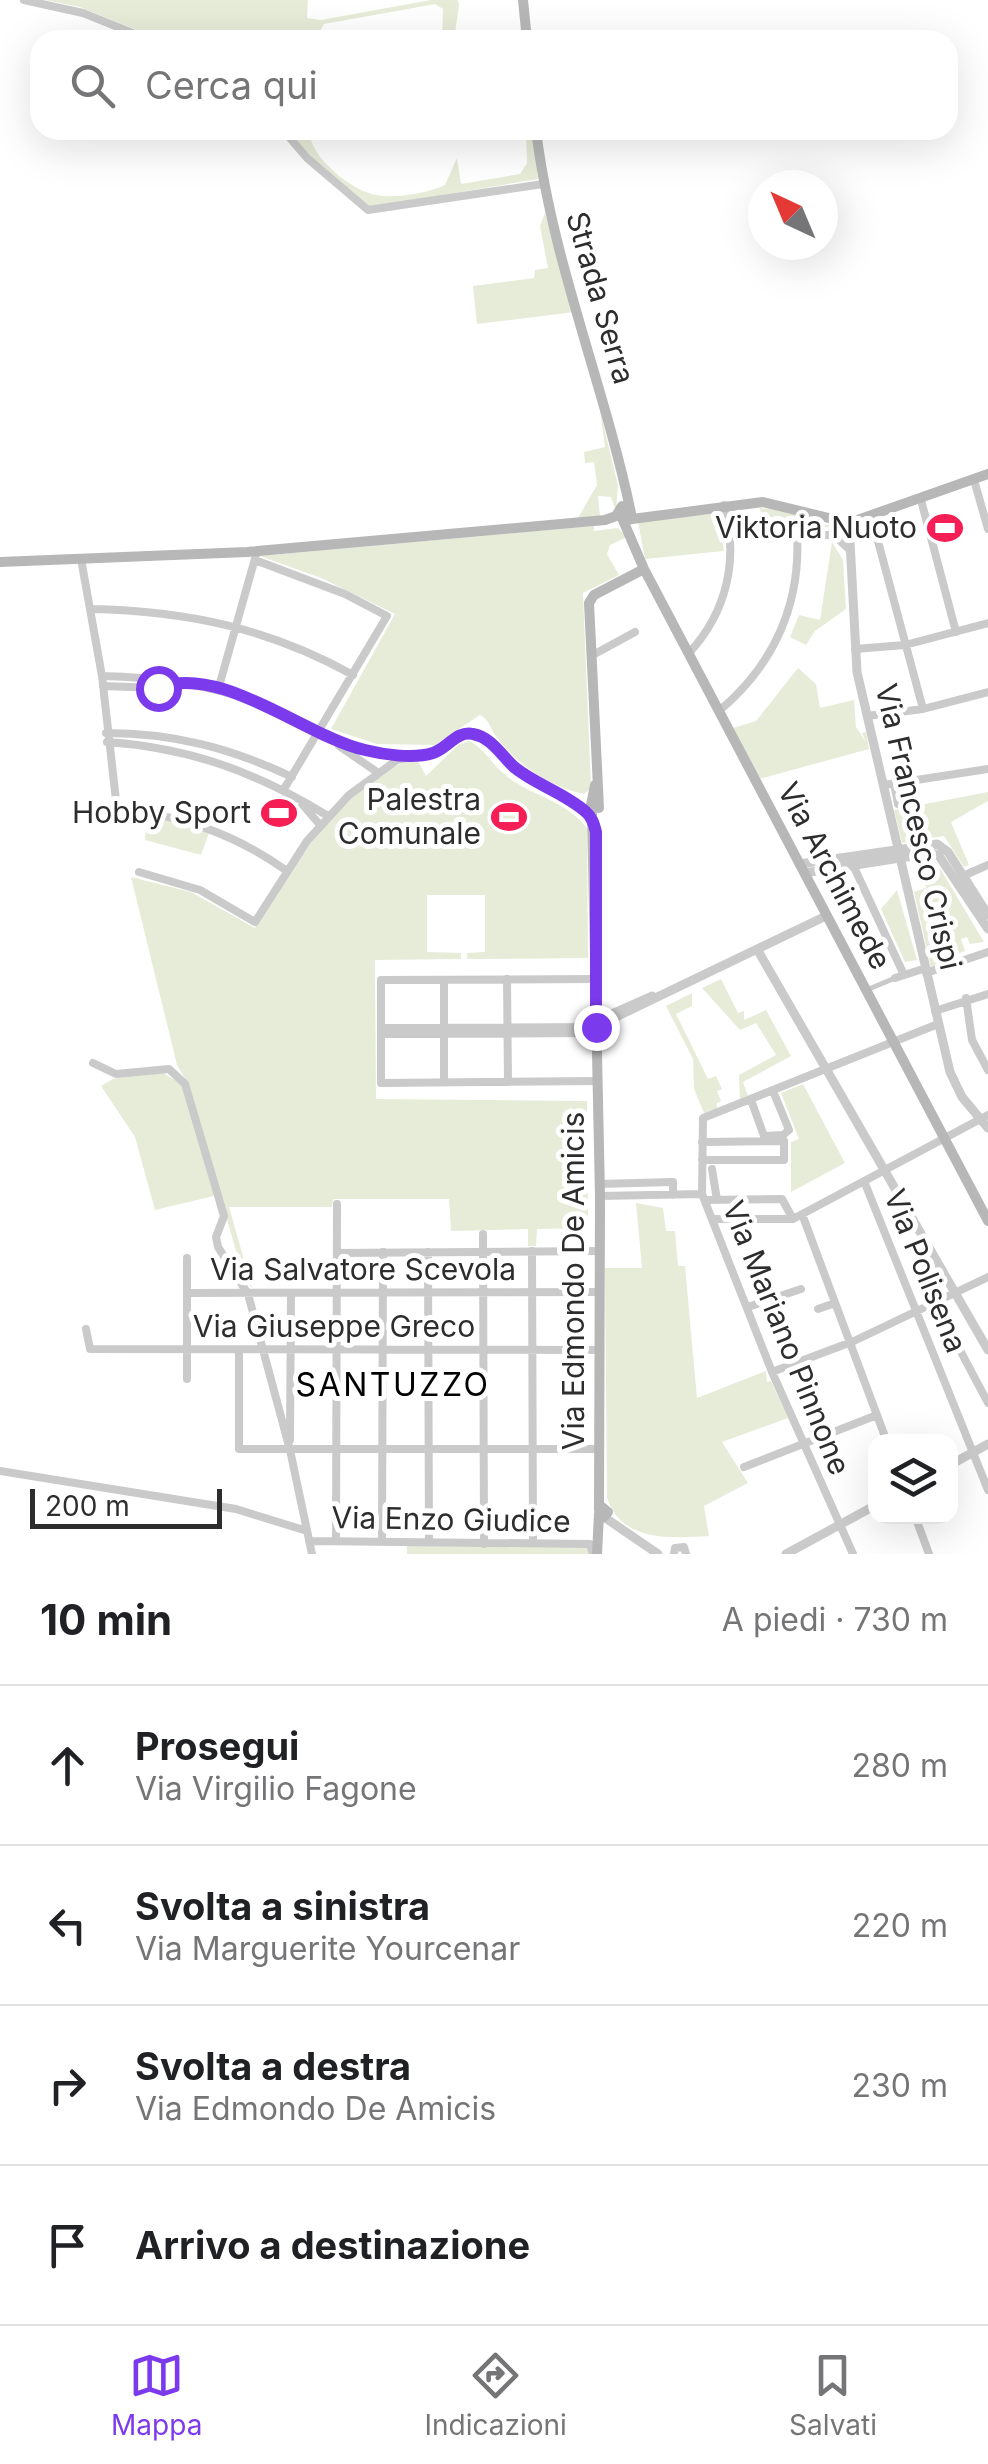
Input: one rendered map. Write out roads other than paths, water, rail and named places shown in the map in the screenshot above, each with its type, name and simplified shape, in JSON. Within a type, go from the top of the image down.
[{"type":"main road","points":[[523,0],[526,30]]},
{"type":"main road","name":"Strada Serra","points":[[537,140],[543,184],[623,478],[627,517]]},
{"type":"main road","points":[[0,562],[256,556],[724,506],[784,504],[849,524],[872,519],[988,474]]},
{"type":"main road","name":"Via Archimede","points":[[627,517],[644,569],[988,1221]]},
{"type":"main road","points":[[592,807],[597,754],[591,597],[644,569]]},
{"type":"main road","name":"Via Edmondo De Amicis","points":[[592,807],[598,1022]]},
{"type":"main road","name":"Via Edmondo De Amicis","points":[[592,807],[598,1078],[605,1190],[600,1251],[603,1513],[596,1552]]},
{"type":"street","points":[[24,0],[82,12],[126,30]]},
{"type":"street","points":[[292,140],[368,210],[543,184]]},
{"type":"street","points":[[974,480],[987,525]]},
{"type":"street","points":[[921,500],[956,632]]},
{"type":"street","points":[[689,653],[709,628],[726,591],[731,551],[724,506]]},
{"type":"street","points":[[872,519],[922,709]]},
{"type":"street","name":"Via Francesco Crispi","points":[[849,524],[856,648],[867,716],[889,784],[899,853],[934,1011],[962,1097],[988,1128]]},
{"type":"street","points":[[719,711],[757,673],[784,626],[797,575],[797,535],[834,534],[850,550]]},
{"type":"street","points":[[218,690],[256,556],[387,616],[284,789]]},
{"type":"street","points":[[81,559],[102,681],[117,809],[194,823],[243,843],[287,871]]},
{"type":"street","points":[[91,609],[165,612],[236,625],[296,646],[353,675]]},
{"type":"street","points":[[856,648],[906,645],[988,623]]},
{"type":"street","points":[[591,656],[635,632]]},
{"type":"street","points":[[102,681],[175,681],[218,690],[275,710],[332,740],[377,772]]},
{"type":"street","points":[[867,716],[922,709],[988,692]]},
{"type":"street","points":[[332,740],[366,751],[408,756],[434,752],[469,732],[488,741],[516,768],[554,791],[592,807]]},
{"type":"street","points":[[107,738],[165,736],[227,750],[292,777]]},
{"type":"street","points":[[162,747],[165,736]]},
{"type":"street","points":[[107,738],[222,762],[284,789],[328,816]]},
{"type":"street","points":[[222,762],[227,750]]},
{"type":"street","points":[[139,872],[200,890],[255,922],[320,824],[377,772],[408,756]]},
{"type":"street","points":[[898,804],[889,784],[988,768]]},
{"type":"street","points":[[296,796],[320,824]]},
{"type":"street","points":[[802,868],[937,850],[963,876],[988,915]]},
{"type":"street","points":[[937,850],[988,930]]},
{"type":"street","points":[[802,868],[854,865],[899,853]]},
{"type":"street","points":[[854,865],[899,976]]},
{"type":"street","points":[[963,876],[988,865]]},
{"type":"street","points":[[381,1031],[508,1031],[598,1022],[826,916]]},
{"type":"street","points":[[757,949],[988,1350]]},
{"type":"street","points":[[866,990],[899,976],[988,952]]},
{"type":"street","points":[[595,979],[381,980],[382,1083],[598,1078]]},
{"type":"street","points":[[444,980],[444,1082]]},
{"type":"street","points":[[508,980],[508,1082]]},
{"type":"street","points":[[598,1022],[683,985]]},
{"type":"street","points":[[934,1011],[988,994]]},
{"type":"street","points":[[966,998],[972,1040],[988,1070]]},
{"type":"street","points":[[703,1197],[708,1163],[703,1118],[938,1024]]},
{"type":"street","points":[[93,1063],[116,1074],[169,1068],[182,1078],[224,1216],[216,1237],[218,1247],[248,1294],[290,1450],[312,1554]]},
{"type":"street","points":[[750,1100],[764,1136],[783,1135],[789,1130],[773,1091]]},
{"type":"street","points":[[715,1219],[797,1217],[981,1119]]},
{"type":"street","points":[[707,1142],[784,1141],[784,1160],[708,1163]]},
{"type":"street","points":[[708,1163],[718,1200]]},
{"type":"street","name":"Via Polisena","points":[[864,1181],[988,1490]]},
{"type":"street","points":[[605,1190],[718,1200],[782,1200],[797,1217],[835,1302],[884,1434]]},
{"type":"street","name":"Via Mariano Pinnone","points":[[703,1197],[715,1219],[772,1372],[854,1554]]},
{"type":"street","points":[[336,1542],[337,1204]]},
{"type":"street","points":[[483,1234],[484,1544]]},
{"type":"street","points":[[532,1251],[533,1544]]},
{"type":"street","points":[[337,1252],[600,1251]]},
{"type":"street","points":[[382,1542],[383,1252]]},
{"type":"street","points":[[428,1252],[429,1543]]},
{"type":"street","points":[[187,1258],[188,1378]]},
{"type":"street","points":[[772,1372],[850,1342],[988,1276]]},
{"type":"street","points":[[748,1307],[801,1289]]},
{"type":"street","name":"Via Salvatore Scevola","points":[[187,1293],[600,1292]]},
{"type":"street","points":[[290,1450],[291,1294]]},
{"type":"street","points":[[818,1309],[835,1302]]},
{"type":"street","points":[[935,1303],[988,1403]]},
{"type":"street","name":"Via Giuseppe Greco","points":[[86,1329],[90,1350],[600,1350]]},
{"type":"street","points":[[239,1350],[239,1449],[600,1448]]},
{"type":"street","points":[[568,1350],[568,1376]]},
{"type":"street","points":[[744,1467],[877,1415]]},
{"type":"street","points":[[958,1460],[988,1444]]},
{"type":"street","name":"Via Enzo Giudice","points":[[0,1472],[236,1509],[308,1536],[336,1542],[533,1544],[596,1552]]},
{"type":"street","points":[[786,1554],[868,1510]]},
{"type":"street","points":[[603,1513],[658,1554]]},
{"type":"street","points":[[918,1524],[929,1554]]},
{"type":"street","points":[[674,1554],[675,1548],[684,1547],[686,1554]]},
{"type":"place","name":"Viktoria Nuoto","points":[[945,528]]},
{"type":"place","name":"Hobby Sport","points":[[279,813]]},
{"type":"place","name":"Palestra Comunale","points":[[509,817]]},
{"type":"district","name":"SANTUZZO","points":[[393,1385]]}]
